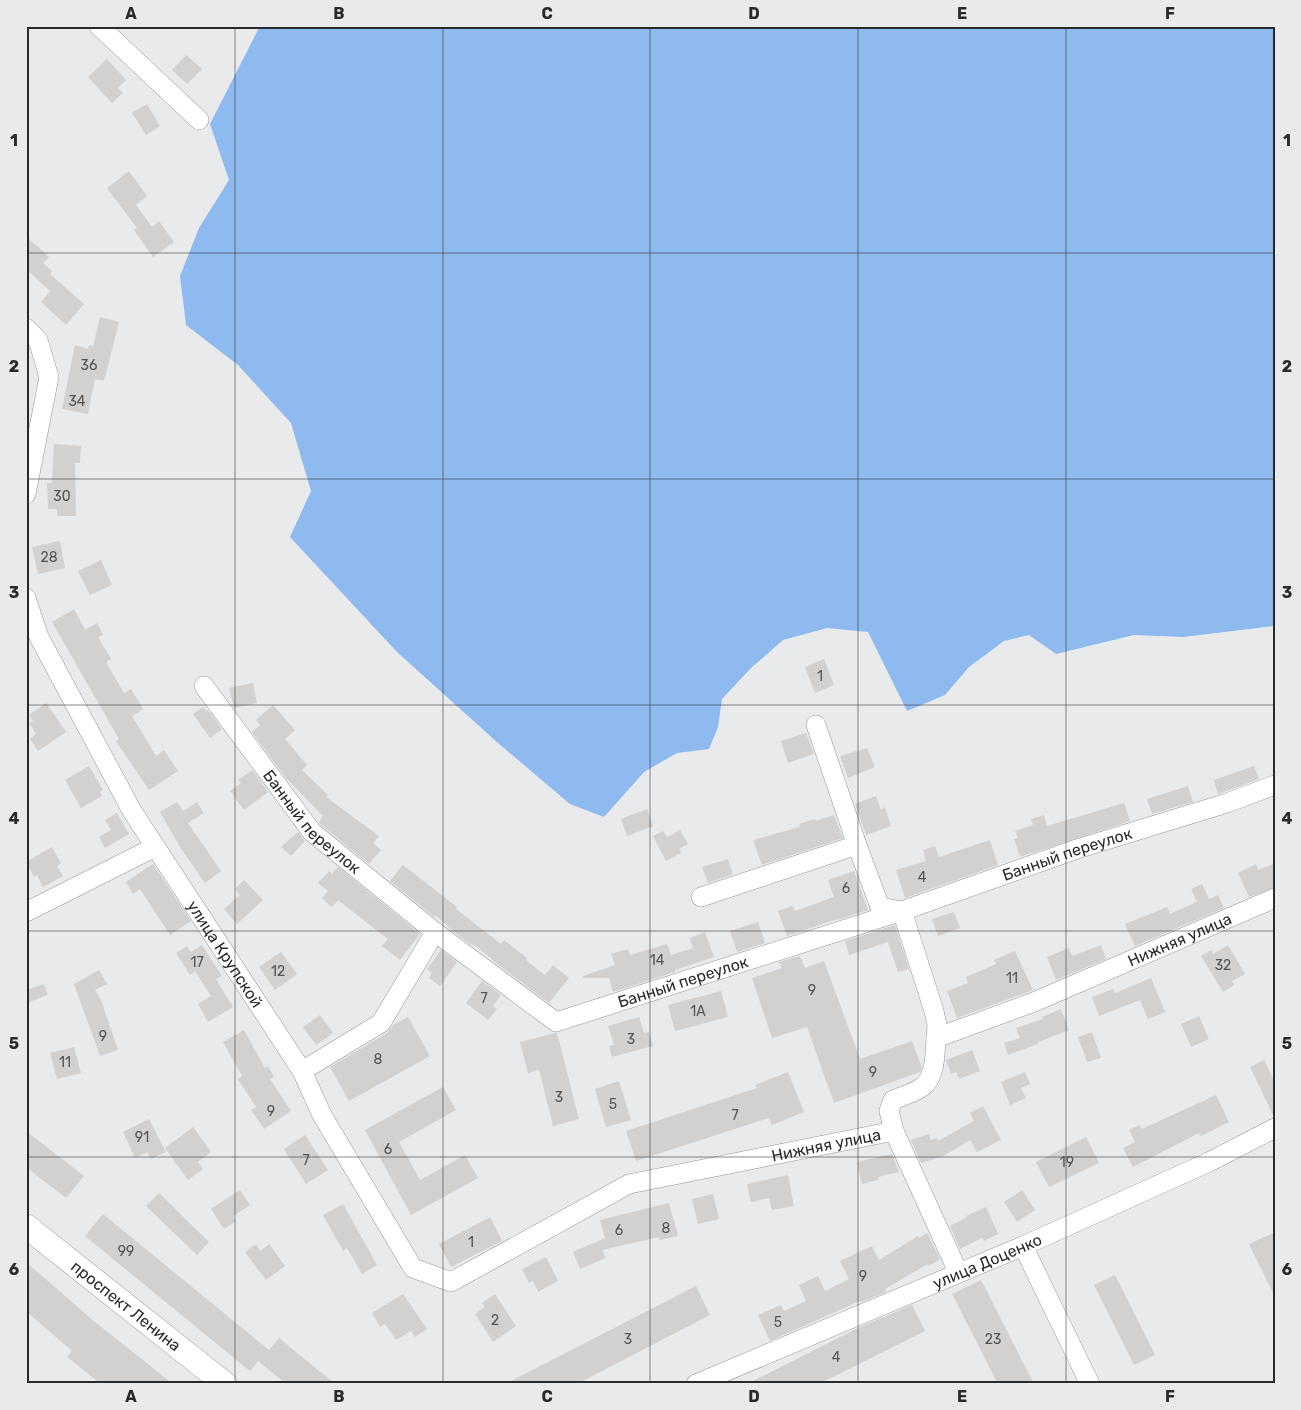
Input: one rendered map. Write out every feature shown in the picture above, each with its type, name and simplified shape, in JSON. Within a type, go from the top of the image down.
[{"type":"main road","name":"проспект Ленина","points":[[26,1226],[225,1384]]},
{"type":"street","points":[[99,26],[199,120]]},
{"type":"street","points":[[26,328],[38,340],[49,377],[26,494]]},
{"type":"street","name":"улица Крупской","points":[[26,598],[40,637],[132,811],[302,1072],[322,1115],[413,1268],[451,1282]]},
{"type":"street","name":"Банный переулок","points":[[204,686],[312,832],[435,932],[556,1022],[902,911],[1077,849],[1227,803],[1275,785]]},
{"type":"street","points":[[816,725],[880,907],[902,911],[934,1011],[937,1025],[936,1038]]},
{"type":"street","points":[[701,897],[857,845]]},
{"type":"street","points":[[26,912],[155,847]]},
{"type":"street","name":"Нижняя улица","points":[[451,1282],[629,1184],[894,1131],[890,1111],[893,1100],[923,1087],[931,1076],[936,1038],[1034,1002],[1275,898]]},
{"type":"street","points":[[302,1072],[381,1023],[435,932]]},
{"type":"street","name":"улица Доценко","points":[[696,1384],[1023,1246],[1209,1162],[1275,1128]]},
{"type":"street","points":[[894,1131],[958,1272]]},
{"type":"street","points":[[1023,1246],[1090,1384]]},
{"type":"shaded area","points":[[260,26],[1275,26],[1275,626],[1183,637],[1134,635],[1056,654],[1029,635],[1004,641],[969,667],[945,695],[907,711],[868,632],[827,628],[783,640],[751,668],[722,699],[718,727],[709,749],[677,753],[644,772],[604,817],[570,804],[498,743],[397,652],[290,537],[311,491],[291,423],[238,365],[186,325],[180,276],[199,228],[229,180],[210,124]]},
{"type":"building","points":[[186,55],[202,69],[187,84],[172,70]]},
{"type":"building","points":[[107,59],[126,80],[118,88],[123,93],[112,103],[88,77]]},
{"type":"building","points":[[147,104],[160,126],[146,135],[132,113]]},
{"type":"building","points":[[129,171],[147,196],[136,205],[152,227],[159,221],[174,242],[153,257],[134,230],[137,228],[107,188]]},
{"type":"building","points":[[26,236],[49,257],[43,263],[52,271],[50,274],[84,304],[66,325],[41,302],[50,291],[26,269]]},
{"type":"building","points":[[100,317],[119,322],[104,381],[95,379],[88,414],[62,409],[75,345],[88,349],[89,345],[93,346]]},
{"type":"building","points":[[54,444],[81,446],[80,463],[75,463],[76,516],[57,516],[57,509],[48,509],[47,483],[52,483]]},
{"type":"building","points":[[60,541],[65,568],[38,574],[32,547]]},
{"type":"building","points":[[101,560],[112,585],[90,595],[78,571]]},
{"type":"building","points":[[74,609],[85,630],[97,623],[103,635],[98,637],[111,659],[106,662],[124,693],[131,689],[143,709],[132,716],[156,756],[164,750],[178,771],[149,790],[116,741],[119,739],[52,622]]},
{"type":"building","points":[[824,659],[834,685],[815,693],[805,667]]},
{"type":"building","points":[[253,683],[257,703],[234,708],[229,688]]},
{"type":"building","points":[[46,703],[66,732],[38,751],[30,739],[36,734],[29,723],[33,721],[29,715]]},
{"type":"building","points":[[273,705],[295,730],[285,739],[307,765],[302,770],[328,795],[326,797],[379,836],[373,843],[381,850],[369,864],[320,824],[319,822],[323,816],[286,778],[252,732],[260,725],[256,720]]},
{"type":"building","points":[[203,707],[206,711],[208,710],[222,729],[210,738],[193,714]]},
{"type":"building","points":[[806,733],[814,754],[788,763],[781,741]]},
{"type":"building","points":[[867,748],[875,767],[848,778],[840,756]]},
{"type":"building","points":[[89,766],[103,790],[100,792],[102,796],[81,808],[65,780]]},
{"type":"building","points":[[1254,766],[1259,779],[1218,794],[1214,780]]},
{"type":"building","points":[[252,770],[268,792],[244,810],[230,791],[241,783],[238,780]]},
{"type":"building","points":[[1188,786],[1193,802],[1152,814],[1147,799]]},
{"type":"building","points":[[876,796],[881,810],[885,807],[891,826],[866,835],[855,804]]},
{"type":"building","points":[[177,802],[183,811],[197,802],[204,813],[188,823],[221,871],[205,883],[180,847],[160,812]]},
{"type":"building","points":[[1124,803],[1130,821],[1020,857],[1014,839],[1018,838],[1015,831],[1033,825],[1031,819],[1044,815],[1047,826]]},
{"type":"building","points":[[647,809],[653,826],[627,836],[621,819]]},
{"type":"building","points":[[117,813],[129,834],[105,848],[99,837],[111,830],[105,820]]},
{"type":"building","points":[[834,815],[843,838],[762,865],[753,840],[800,827],[799,824],[815,819],[816,821]]},
{"type":"building","points":[[680,830],[688,844],[679,849],[681,853],[666,861],[653,836],[663,831],[667,837]]},
{"type":"building","points":[[298,832],[305,841],[291,856],[281,847]]},
{"type":"building","points":[[990,840],[998,865],[905,898],[896,870],[926,861],[923,850],[935,846],[939,857]]},
{"type":"building","points":[[52,847],[61,863],[57,866],[63,876],[43,887],[37,875],[34,877],[26,862]]},
{"type":"building","points":[[728,859],[733,874],[708,883],[702,867]]},
{"type":"building","points":[[1275,863],[1275,887],[1249,897],[1238,873],[1256,864],[1258,870]]},
{"type":"building","points":[[153,864],[191,921],[170,935],[140,889],[133,894],[126,882]]},
{"type":"building","points":[[403,865],[501,944],[504,940],[545,975],[553,965],[569,978],[549,1003],[476,946],[470,944],[450,929],[435,915],[434,917],[390,881]]},
{"type":"building","points":[[338,867],[420,934],[400,960],[382,946],[388,939],[338,900],[332,907],[322,898],[328,891],[318,883],[329,871],[332,874]]},
{"type":"building","points":[[854,871],[868,910],[787,936],[778,911],[793,906],[795,911],[834,897],[828,880]]},
{"type":"building","points":[[244,880],[263,900],[237,924],[224,909],[240,895],[235,889]]},
{"type":"building","points":[[1202,884],[1209,899],[1218,895],[1224,908],[1135,946],[1125,924],[1167,907],[1170,914],[1197,902],[1191,889]]},
{"type":"building","points":[[954,912],[960,928],[938,936],[932,919]]},
{"type":"building","points":[[758,922],[765,943],[737,952],[730,931]]},
{"type":"building","points":[[895,925],[909,969],[898,972],[888,942],[849,955],[845,941]]},
{"type":"building","points":[[705,932],[714,957],[675,970],[675,972],[613,992],[609,978],[583,978],[583,976],[615,965],[611,954],[628,949],[630,955],[667,944],[671,955],[693,948],[690,938]]},
{"type":"building","points":[[202,945],[222,976],[216,979],[233,1007],[208,1022],[198,1004],[211,996],[195,971],[190,975],[176,953],[187,946],[191,952]]},
{"type":"building","points":[[1101,945],[1106,959],[1056,980],[1047,957],[1069,948],[1072,956]]},
{"type":"building","points":[[1228,945],[1245,974],[1232,981],[1234,985],[1223,992],[1201,956],[1211,950],[1213,954]]},
{"type":"building","points":[[441,950],[457,962],[440,986],[429,978],[432,973],[427,969]]},
{"type":"building","points":[[1015,951],[1033,990],[957,1018],[947,991],[968,983],[966,977],[996,964],[994,960]]},
{"type":"building","points":[[281,952],[297,974],[275,990],[259,967]]},
{"type":"building","points":[[800,956],[805,968],[824,961],[860,1059],[912,1041],[922,1068],[920,1072],[834,1103],[807,1027],[772,1038],[752,978],[782,968],[779,962]]},
{"type":"building","points":[[99,970],[107,984],[95,990],[101,1000],[118,1050],[100,1056],[74,984]]},
{"type":"building","points":[[1151,978],[1165,1012],[1148,1019],[1140,1000],[1099,1016],[1092,997],[1113,989],[1115,993]]},
{"type":"building","points":[[482,981],[501,995],[493,1006],[497,1009],[488,1020],[466,1003]]},
{"type":"building","points":[[44,984],[48,995],[26,1003],[26,990]]},
{"type":"building","points":[[721,991],[728,1017],[675,1031],[668,1005]]},
{"type":"building","points":[[1061,1009],[1069,1030],[1008,1055],[1004,1043],[1020,1038],[1016,1028],[1043,1019],[1042,1017]]},
{"type":"building","points":[[320,1015],[333,1033],[316,1045],[303,1027]]},
{"type":"building","points":[[1199,1016],[1209,1039],[1191,1047],[1181,1024]]},
{"type":"building","points":[[408,1017],[430,1056],[349,1101],[330,1067],[387,1033],[393,1025]]},
{"type":"building","points":[[639,1017],[644,1033],[649,1032],[653,1046],[612,1057],[609,1046],[614,1045],[608,1026]]},
{"type":"building","points":[[244,1030],[265,1068],[268,1066],[274,1077],[270,1079],[291,1111],[264,1129],[251,1110],[256,1107],[238,1079],[242,1076],[223,1042]]},
{"type":"building","points":[[1092,1032],[1101,1058],[1087,1062],[1078,1037]]},
{"type":"building","points":[[557,1033],[579,1119],[553,1126],[539,1070],[528,1073],[520,1042]]},
{"type":"building","points":[[74,1047],[81,1073],[57,1079],[50,1053]]},
{"type":"building","points":[[972,1050],[980,1071],[959,1079],[956,1072],[951,1074],[946,1060]]},
{"type":"building","points":[[1264,1060],[1275,1082],[1274,1117],[1250,1067]]},
{"type":"building","points":[[788,1072],[804,1112],[772,1125],[769,1118],[636,1161],[626,1131],[757,1088],[755,1085]]},
{"type":"building","points":[[1025,1072],[1030,1084],[1021,1088],[1026,1098],[1010,1105],[1001,1082]]},
{"type":"building","points":[[619,1081],[631,1120],[606,1127],[595,1089]]},
{"type":"building","points":[[443,1087],[456,1110],[399,1142],[420,1180],[465,1155],[478,1178],[411,1215],[365,1130]]},
{"type":"building","points":[[1216,1095],[1229,1122],[1201,1136],[1199,1133],[1133,1167],[1123,1148],[1135,1142],[1129,1130],[1140,1125],[1142,1129]]},
{"type":"building","points":[[983,1106],[1001,1140],[977,1152],[970,1140],[943,1156],[921,1163],[911,1140],[929,1134],[931,1140],[937,1138],[938,1141],[974,1121],[970,1113]]},
{"type":"building","points":[[149,1119],[166,1152],[151,1159],[147,1152],[135,1158],[123,1132]]},
{"type":"building","points":[[193,1127],[211,1152],[198,1162],[203,1169],[188,1180],[165,1148]]},
{"type":"building","points":[[26,1131],[84,1176],[66,1198],[26,1167]]},
{"type":"building","points":[[305,1135],[328,1170],[306,1184],[284,1149]]},
{"type":"building","points":[[1086,1137],[1099,1163],[1049,1187],[1036,1162]]},
{"type":"building","points":[[892,1154],[899,1172],[878,1177],[878,1180],[862,1184],[857,1162]]},
{"type":"building","points":[[788,1175],[794,1206],[772,1210],[769,1198],[751,1202],[747,1184]]},
{"type":"building","points":[[240,1190],[250,1205],[233,1216],[236,1221],[224,1229],[211,1209]]},
{"type":"building","points":[[1022,1190],[1035,1210],[1017,1222],[1004,1202]]},
{"type":"building","points":[[159,1193],[209,1242],[197,1255],[146,1206]]},
{"type":"building","points":[[713,1194],[719,1219],[698,1224],[692,1199]]},
{"type":"building","points":[[669,1203],[678,1236],[660,1240],[659,1237],[602,1250],[606,1258],[580,1269],[573,1252],[605,1238],[600,1220]]},
{"type":"building","points":[[343,1204],[377,1265],[362,1274],[347,1248],[343,1251],[323,1215]]},
{"type":"building","points":[[986,1207],[998,1234],[984,1241],[982,1238],[960,1249],[950,1226]]},
{"type":"building","points":[[103,1214],[269,1350],[279,1338],[335,1384],[286,1384],[258,1361],[250,1371],[85,1236]]},
{"type":"building","points":[[490,1217],[502,1241],[451,1267],[439,1244]]},
{"type":"building","points":[[1275,1232],[1275,1297],[1249,1244]]},
{"type":"building","points":[[927,1233],[940,1259],[885,1289],[886,1292],[860,1301],[770,1341],[758,1315],[781,1305],[784,1311],[806,1301],[799,1285],[818,1276],[825,1291],[849,1279],[840,1261],[872,1246],[879,1260],[918,1236],[919,1238]]},
{"type":"building","points":[[256,1244],[260,1251],[269,1244],[285,1266],[266,1280],[245,1252]]},
{"type":"building","points":[[546,1257],[558,1281],[538,1292],[533,1281],[529,1283],[522,1269]]},
{"type":"building","points":[[26,1262],[95,1322],[173,1384],[101,1384],[67,1357],[72,1351],[26,1311]]},
{"type":"building","points":[[1115,1275],[1155,1355],[1134,1365],[1094,1285]]},
{"type":"building","points":[[981,1280],[1034,1384],[998,1384],[952,1294]]},
{"type":"building","points":[[696,1286],[710,1315],[577,1384],[505,1384]]},
{"type":"building","points":[[403,1294],[427,1329],[415,1337],[411,1331],[396,1340],[385,1324],[380,1327],[372,1313]]},
{"type":"building","points":[[495,1294],[516,1326],[493,1342],[475,1314],[485,1307],[482,1303]]},
{"type":"building","points":[[912,1305],[925,1331],[819,1384],[747,1384],[860,1327]]}]
